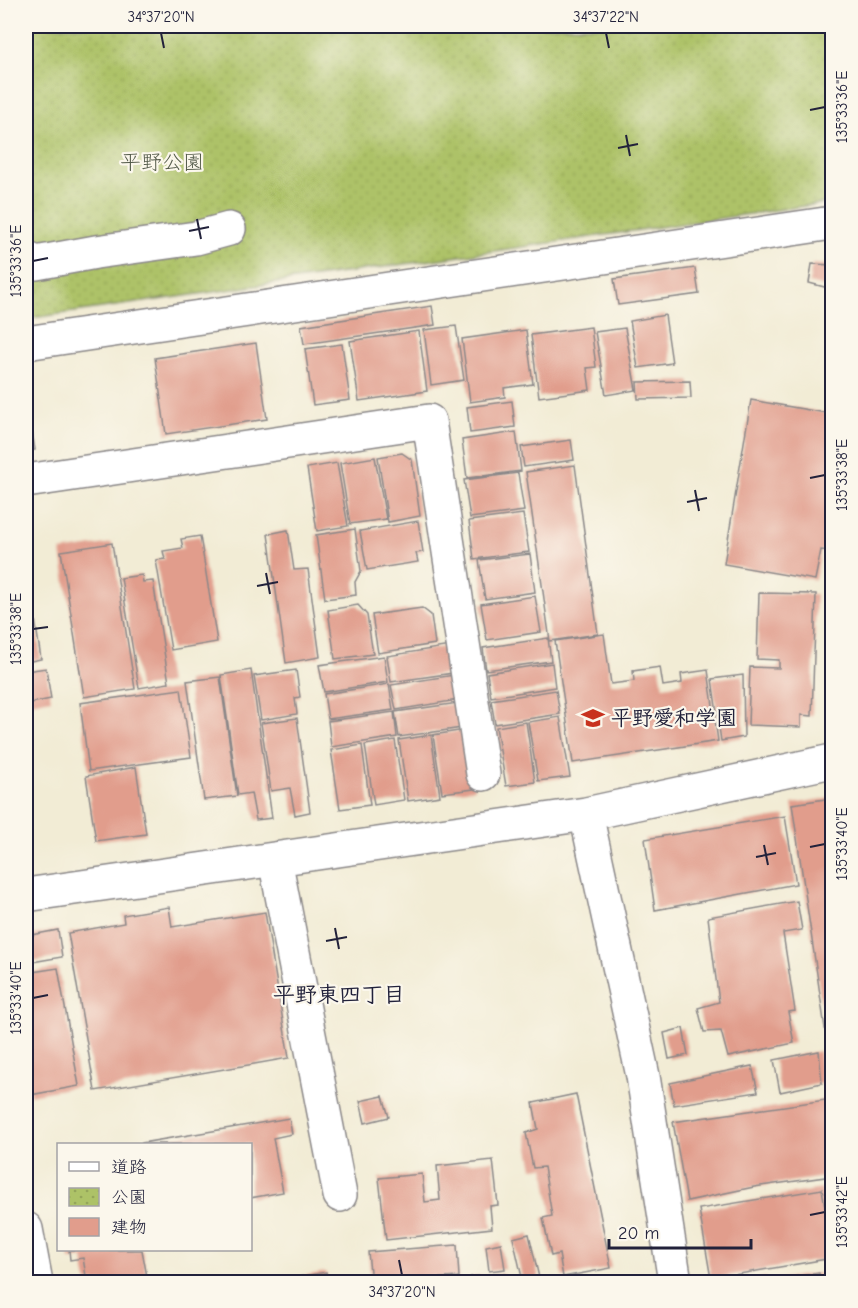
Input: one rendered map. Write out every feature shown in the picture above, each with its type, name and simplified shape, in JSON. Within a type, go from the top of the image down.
[{"type":"street","points":[[26,343],[832,223]]},
{"type":"street","points":[[26,258],[36,263],[196,238],[229,229]]},
{"type":"street","points":[[26,481],[429,422],[483,774]]},
{"type":"street","points":[[26,895],[586,814],[832,761]]},
{"type":"street","points":[[586,814],[643,1076],[675,1282]]},
{"type":"street","points":[[275,859],[340,1195]]},
{"type":"street","points":[[26,1229],[36,1282]]},
{"type":"green space","name":"平野公園","points":[[26,26],[832,26],[832,202],[26,319]]},
{"type":"building","points":[[812,264],[832,265],[832,289],[809,283]]},
{"type":"building","points":[[695,268],[699,294],[618,305],[614,279]]},
{"type":"building","points":[[432,306],[435,325],[304,344],[301,326]]},
{"type":"building","points":[[665,315],[672,363],[638,368],[630,321]]},
{"type":"building","points":[[456,326],[464,380],[431,385],[424,330]]},
{"type":"building","points":[[591,327],[596,367],[587,368],[590,390],[539,397],[531,335]]},
{"type":"building","points":[[625,328],[636,390],[606,395],[595,332]]},
{"type":"building","points":[[526,330],[533,384],[504,388],[505,397],[470,402],[462,339]]},
{"type":"building","points":[[419,331],[427,391],[359,401],[350,341]]},
{"type":"building","points":[[256,343],[267,419],[166,434],[155,358]]},
{"type":"building","points":[[342,344],[350,400],[313,405],[305,349]]},
{"type":"building","points":[[690,381],[691,398],[638,399],[637,382]]},
{"type":"building","points":[[26,399],[35,450],[26,452]]},
{"type":"building","points":[[751,400],[832,414],[830,460],[832,460],[832,481],[826,523],[832,524],[832,551],[821,550],[815,580],[724,564]]},
{"type":"building","points":[[512,401],[515,427],[470,433],[467,407]]},
{"type":"building","points":[[516,432],[521,471],[467,478],[462,440]]},
{"type":"building","points":[[571,440],[574,460],[524,467],[521,447]]},
{"type":"building","points":[[402,453],[412,460],[420,516],[388,522],[378,457]]},
{"type":"building","points":[[375,457],[386,519],[350,524],[340,463]]},
{"type":"building","points":[[337,463],[348,526],[317,531],[307,468]]},
{"type":"building","points":[[575,465],[598,634],[550,641],[526,472]]},
{"type":"building","points":[[518,473],[524,511],[470,518],[464,480]]},
{"type":"building","points":[[523,514],[529,552],[474,559],[469,521]]},
{"type":"building","points":[[418,521],[423,552],[416,553],[418,562],[367,570],[360,531]]},
{"type":"building","points":[[355,529],[361,571],[355,582],[356,595],[325,599],[316,535]]},
{"type":"building","points":[[288,530],[294,570],[308,569],[320,657],[286,663],[268,534]]},
{"type":"building","points":[[200,536],[217,642],[171,650],[156,560],[165,559],[163,551],[183,548],[181,539]]},
{"type":"building","points":[[112,543],[135,689],[84,697],[61,551]]},
{"type":"building","points":[[530,554],[535,592],[485,599],[479,560]]},
{"type":"building","points":[[26,566],[41,659],[26,662]]},
{"type":"building","points":[[142,575],[143,582],[153,581],[169,683],[139,688],[121,578]]},
{"type":"building","points":[[759,593],[816,594],[812,716],[801,715],[801,727],[748,725],[750,667],[779,668],[779,660],[757,659]]},
{"type":"building","points":[[535,596],[541,632],[487,640],[481,604]]},
{"type":"building","points":[[832,598],[832,632],[828,631]]},
{"type":"building","points":[[358,605],[367,615],[373,654],[335,659],[328,610]]},
{"type":"building","points":[[422,608],[431,615],[435,644],[378,653],[372,615]]},
{"type":"building","points":[[604,634],[611,684],[634,681],[633,671],[660,667],[663,686],[682,683],[681,674],[708,670],[718,741],[573,763],[555,641]]},
{"type":"building","points":[[548,638],[551,661],[486,670],[483,648]]},
{"type":"building","points":[[450,646],[453,673],[391,682],[387,656]]},
{"type":"building","points":[[831,646],[832,697],[827,697]]},
{"type":"building","points":[[384,656],[388,682],[324,692],[319,665]]},
{"type":"building","points":[[552,663],[555,687],[491,697],[487,673]]},
{"type":"building","points":[[46,668],[51,699],[26,704],[26,671]]},
{"type":"building","points":[[251,670],[272,818],[256,820],[251,793],[238,795],[221,675]]},
{"type":"building","points":[[296,670],[300,697],[295,698],[297,714],[261,720],[254,676]]},
{"type":"building","points":[[454,675],[458,700],[396,710],[391,685]]},
{"type":"building","points":[[743,675],[744,737],[721,741],[712,679]]},
{"type":"building","points":[[220,677],[237,796],[204,800],[187,681]]},
{"type":"building","points":[[389,684],[393,710],[328,719],[324,694]]},
{"type":"building","points":[[181,689],[191,757],[89,771],[80,703]]},
{"type":"building","points":[[556,690],[560,714],[495,724],[491,700]]},
{"type":"building","points":[[458,703],[462,728],[399,737],[395,712]]},
{"type":"building","points":[[394,712],[397,737],[331,747],[328,721]]},
{"type":"building","points":[[560,717],[570,777],[538,781],[528,722]]},
{"type":"building","points":[[297,718],[310,812],[295,815],[290,788],[271,791],[261,723]]},
{"type":"building","points":[[526,722],[535,782],[506,786],[496,727]]},
{"type":"building","points":[[465,730],[474,789],[442,793],[433,735]]},
{"type":"building","points":[[431,735],[440,796],[408,801],[399,740]]},
{"type":"building","points":[[395,740],[404,800],[374,805],[365,745]]},
{"type":"building","points":[[362,745],[370,805],[340,809],[331,750]]},
{"type":"building","points":[[136,767],[146,834],[96,841],[86,776]]},
{"type":"building","points":[[832,798],[832,1069],[831,1069],[792,804]]},
{"type":"building","points":[[785,816],[796,884],[655,910],[645,839]]},
{"type":"building","points":[[797,901],[802,930],[783,933],[795,1011],[788,1012],[794,1043],[728,1057],[721,1031],[704,1032],[698,1008],[719,1002],[708,917]]},
{"type":"building","points":[[169,907],[172,927],[265,912],[289,1058],[95,1091],[68,933],[124,923],[123,915]]},
{"type":"building","points":[[58,930],[62,957],[26,963],[26,936]]},
{"type":"building","points":[[58,968],[79,1086],[30,1095],[26,1069],[26,973]]},
{"type":"building","points":[[683,1028],[688,1055],[669,1059],[664,1033]]},
{"type":"building","points":[[819,1051],[822,1083],[780,1092],[774,1060]]},
{"type":"building","points":[[752,1066],[758,1092],[674,1105],[670,1083]]},
{"type":"building","points":[[576,1094],[611,1268],[563,1277],[559,1254],[551,1256],[543,1218],[552,1216],[544,1167],[533,1168],[526,1133],[538,1129],[533,1103]]},
{"type":"building","points":[[383,1096],[389,1117],[365,1123],[360,1101]]},
{"type":"building","points":[[832,1099],[832,1176],[754,1187],[687,1201],[673,1122]]},
{"type":"building","points":[[289,1118],[292,1134],[273,1138],[283,1192],[252,1198],[252,1143],[142,1143]]},
{"type":"building","points":[[493,1160],[498,1205],[490,1206],[492,1228],[386,1240],[379,1178],[422,1174],[425,1202],[440,1200],[437,1166]]},
{"type":"building","points":[[822,1189],[832,1258],[711,1279],[699,1209]]},
{"type":"building","points":[[529,1234],[540,1282],[523,1282],[513,1238]]},
{"type":"building","points":[[501,1243],[505,1269],[489,1271],[486,1246]]},
{"type":"building","points":[[457,1245],[459,1277],[371,1282],[368,1252]]},
{"type":"building","points":[[69,1251],[142,1251],[148,1282],[87,1282],[83,1258],[70,1260]]},
{"type":"building","points":[[832,1271],[832,1282],[828,1282],[826,1272]]},
{"type":"building","points":[[326,1272],[328,1282],[299,1282],[298,1277]]},
{"type":"building","points":[[819,1273],[821,1282],[774,1282],[773,1280]]},
{"type":"building","points":[[504,1274],[504,1282],[472,1282],[471,1277]]},
{"type":"building","points":[[766,1277],[767,1282],[745,1282],[745,1281]]},
{"type":"place","name":"平野愛和学園","points":[[593,718]]},
{"type":"district","name":"平野東四丁目","points":[[339,995]]}]
